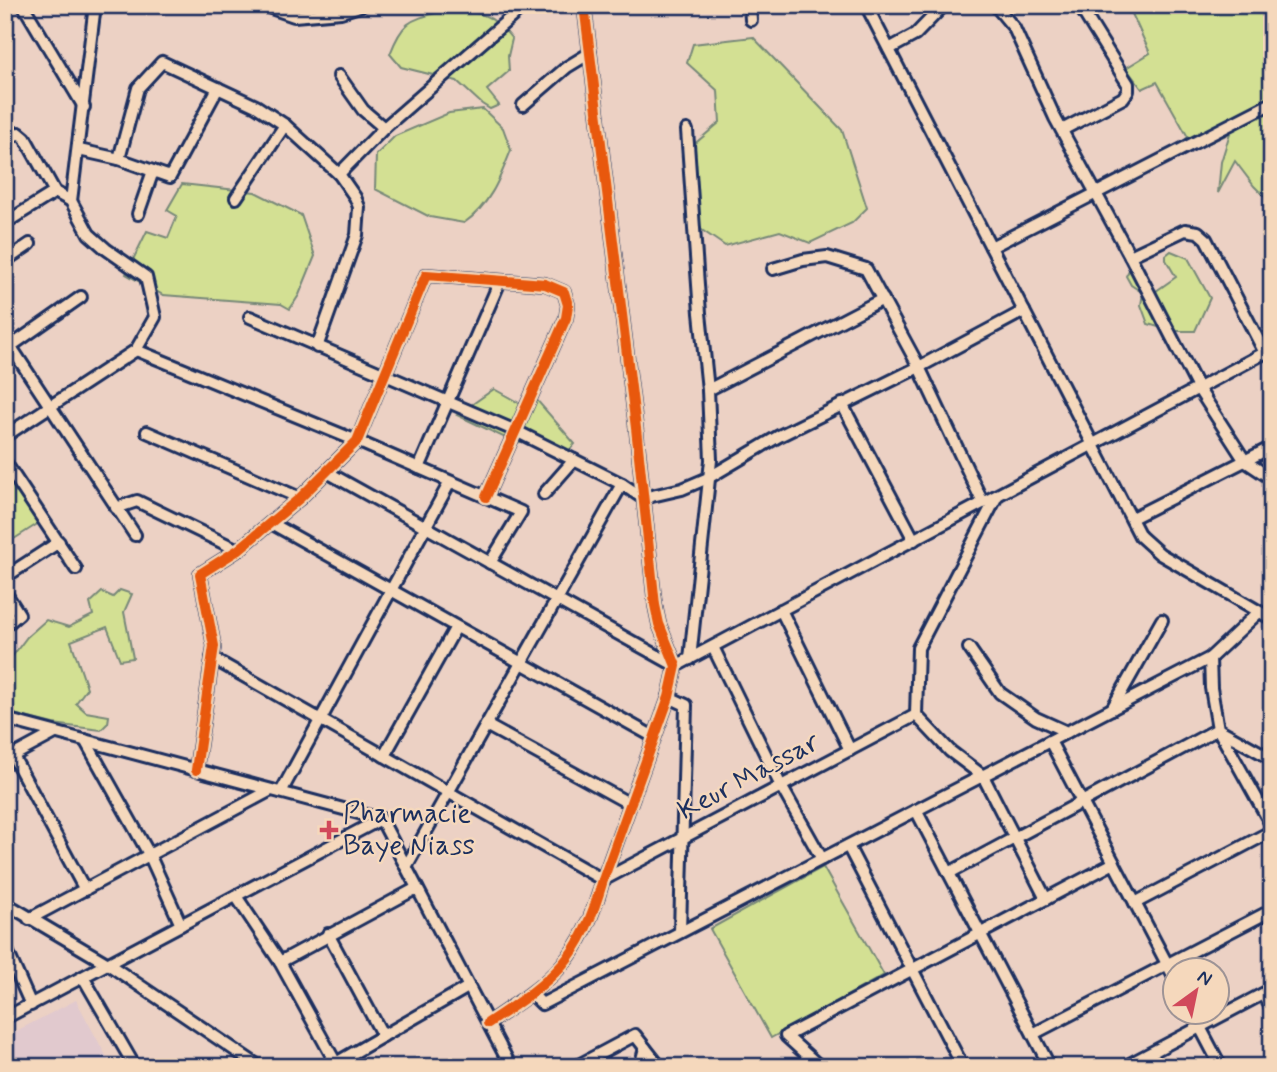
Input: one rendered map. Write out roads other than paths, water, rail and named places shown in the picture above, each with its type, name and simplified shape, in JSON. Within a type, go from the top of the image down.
[{"type":"street","points":[[23,5],[84,107]]},
{"type":"street","points":[[71,201],[95,5]]},
{"type":"street","points":[[262,5],[294,16],[341,12],[363,5]]},
{"type":"street","points":[[339,174],[384,128],[525,5]]},
{"type":"street","points":[[488,1023],[532,994],[561,968],[578,945],[594,911],[669,697],[676,666],[659,624],[584,5]]},
{"type":"street","points":[[750,5],[751,20]]},
{"type":"street","points":[[866,5],[1140,536],[1160,554],[1272,619]]},
{"type":"street","points":[[889,49],[915,35],[944,5]]},
{"type":"street","points":[[995,5],[1014,29],[1062,130],[1198,388],[1245,461],[1272,479]]},
{"type":"street","points":[[1062,130],[1123,98],[1128,91],[1128,84],[1079,5]]},
{"type":"street","points":[[523,105],[567,67],[590,53]]},
{"type":"street","points":[[119,159],[138,88],[162,62],[256,106],[285,125],[339,174],[359,207],[357,235],[317,346]]},
{"type":"street","points":[[339,76],[363,110],[384,128]]},
{"type":"street","points":[[79,150],[119,159],[170,177],[218,88]]},
{"type":"street","points":[[991,247],[1272,103]]},
{"type":"street","points":[[236,198],[285,125]]},
{"type":"street","points":[[687,131],[708,390],[711,460],[690,659]]},
{"type":"street","points":[[5,140],[19,133],[25,138],[55,192],[71,201],[89,234],[146,277],[155,317],[136,350],[5,436]]},
{"type":"street","points":[[138,214],[153,171]]},
{"type":"street","points":[[5,223],[55,192]]},
{"type":"street","points":[[676,666],[1268,351],[1206,239],[1198,232],[1185,230],[1130,256]]},
{"type":"street","points":[[5,261],[30,244]]},
{"type":"street","points":[[773,269],[803,260],[827,257],[866,269],[919,367],[983,503]]},
{"type":"street","points":[[197,770],[214,646],[200,574],[238,550],[271,523],[357,441],[426,275],[545,284],[564,292],[568,305],[566,318],[486,497]]},
{"type":"street","points":[[419,468],[500,281]]},
{"type":"street","points":[[81,297],[8,342],[135,536]]},
{"type":"street","points":[[708,390],[883,299]]},
{"type":"street","points":[[250,317],[516,431],[622,484],[643,498],[682,489],[708,478],[779,436],[919,367],[1024,311]]},
{"type":"street","points":[[136,350],[520,512],[490,563]]},
{"type":"street","points":[[842,404],[914,540]]},
{"type":"street","points":[[147,432],[300,498]]},
{"type":"street","points":[[1132,518],[1272,447]]},
{"type":"street","points":[[544,494],[574,460]]},
{"type":"street","points":[[5,462],[76,569]]},
{"type":"street","points":[[327,471],[676,666]]},
{"type":"street","points":[[29,919],[149,854],[276,791],[319,719],[450,482]]},
{"type":"street","points":[[406,867],[622,484]]},
{"type":"street","points":[[997,495],[918,649],[916,715],[950,751],[983,776],[1046,899]]},
{"type":"street","points":[[117,508],[137,500],[238,550]]},
{"type":"street","points":[[271,523],[653,737]]},
{"type":"street","points":[[5,577],[59,542]]},
{"type":"street","points":[[5,592],[19,614],[5,626]]},
{"type":"street","points":[[780,610],[850,750]]},
{"type":"street","points":[[532,994],[542,1004],[1210,658],[1259,612]]},
{"type":"street","points":[[1112,709],[1162,620]]},
{"type":"street","points":[[384,756],[456,627]]},
{"type":"street","points":[[713,647],[781,786],[822,859]]},
{"type":"street","points":[[969,648],[1000,693],[1036,718],[1067,732]]},
{"type":"street","points":[[212,658],[603,880]]},
{"type":"street","points":[[1135,903],[1272,829],[1217,729],[1210,688],[1210,658]]},
{"type":"street","points":[[669,697],[686,705],[680,932]]},
{"type":"street","name":"Keur Massar","points":[[603,880],[916,715]]},
{"type":"street","points":[[5,719],[381,819],[511,1067]]},
{"type":"street","points":[[486,725],[630,804]]},
{"type":"street","points":[[1217,729],[1272,759]]},
{"type":"street","points":[[949,873],[1217,729]]},
{"type":"street","points":[[55,733],[9,758],[86,890]]},
{"type":"street","points":[[85,740],[149,854],[181,925]]},
{"type":"street","points":[[1050,741],[1162,956]]},
{"type":"street","points":[[916,810],[1050,1067]]},
{"type":"street","points":[[5,1018],[381,819]]},
{"type":"street","points":[[848,846],[963,1067]]},
{"type":"street","points":[[820,1067],[786,1037],[1114,863]]},
{"type":"street","points":[[280,962],[418,888]]},
{"type":"street","points":[[236,897],[280,962],[334,1065],[468,987]]},
{"type":"street","points":[[5,904],[108,964],[260,1067]]},
{"type":"street","points":[[1184,956],[1272,910]]},
{"type":"street","points":[[328,934],[383,1036]]},
{"type":"street","points":[[5,946],[31,1005]]},
{"type":"street","points":[[1033,1034],[1162,968]]},
{"type":"street","points":[[83,977],[135,1067]]},
{"type":"street","points":[[1124,1067],[1268,991],[1272,1009]]},
{"type":"street","points":[[1200,1027],[1220,1067]]},
{"type":"street","points":[[575,1067],[635,1035],[660,1067]]},
{"type":"street","points":[[640,1067],[645,1048]]},
{"type":"place","name":"Pharmacie Baye Niass","points":[[329,830]]}]
